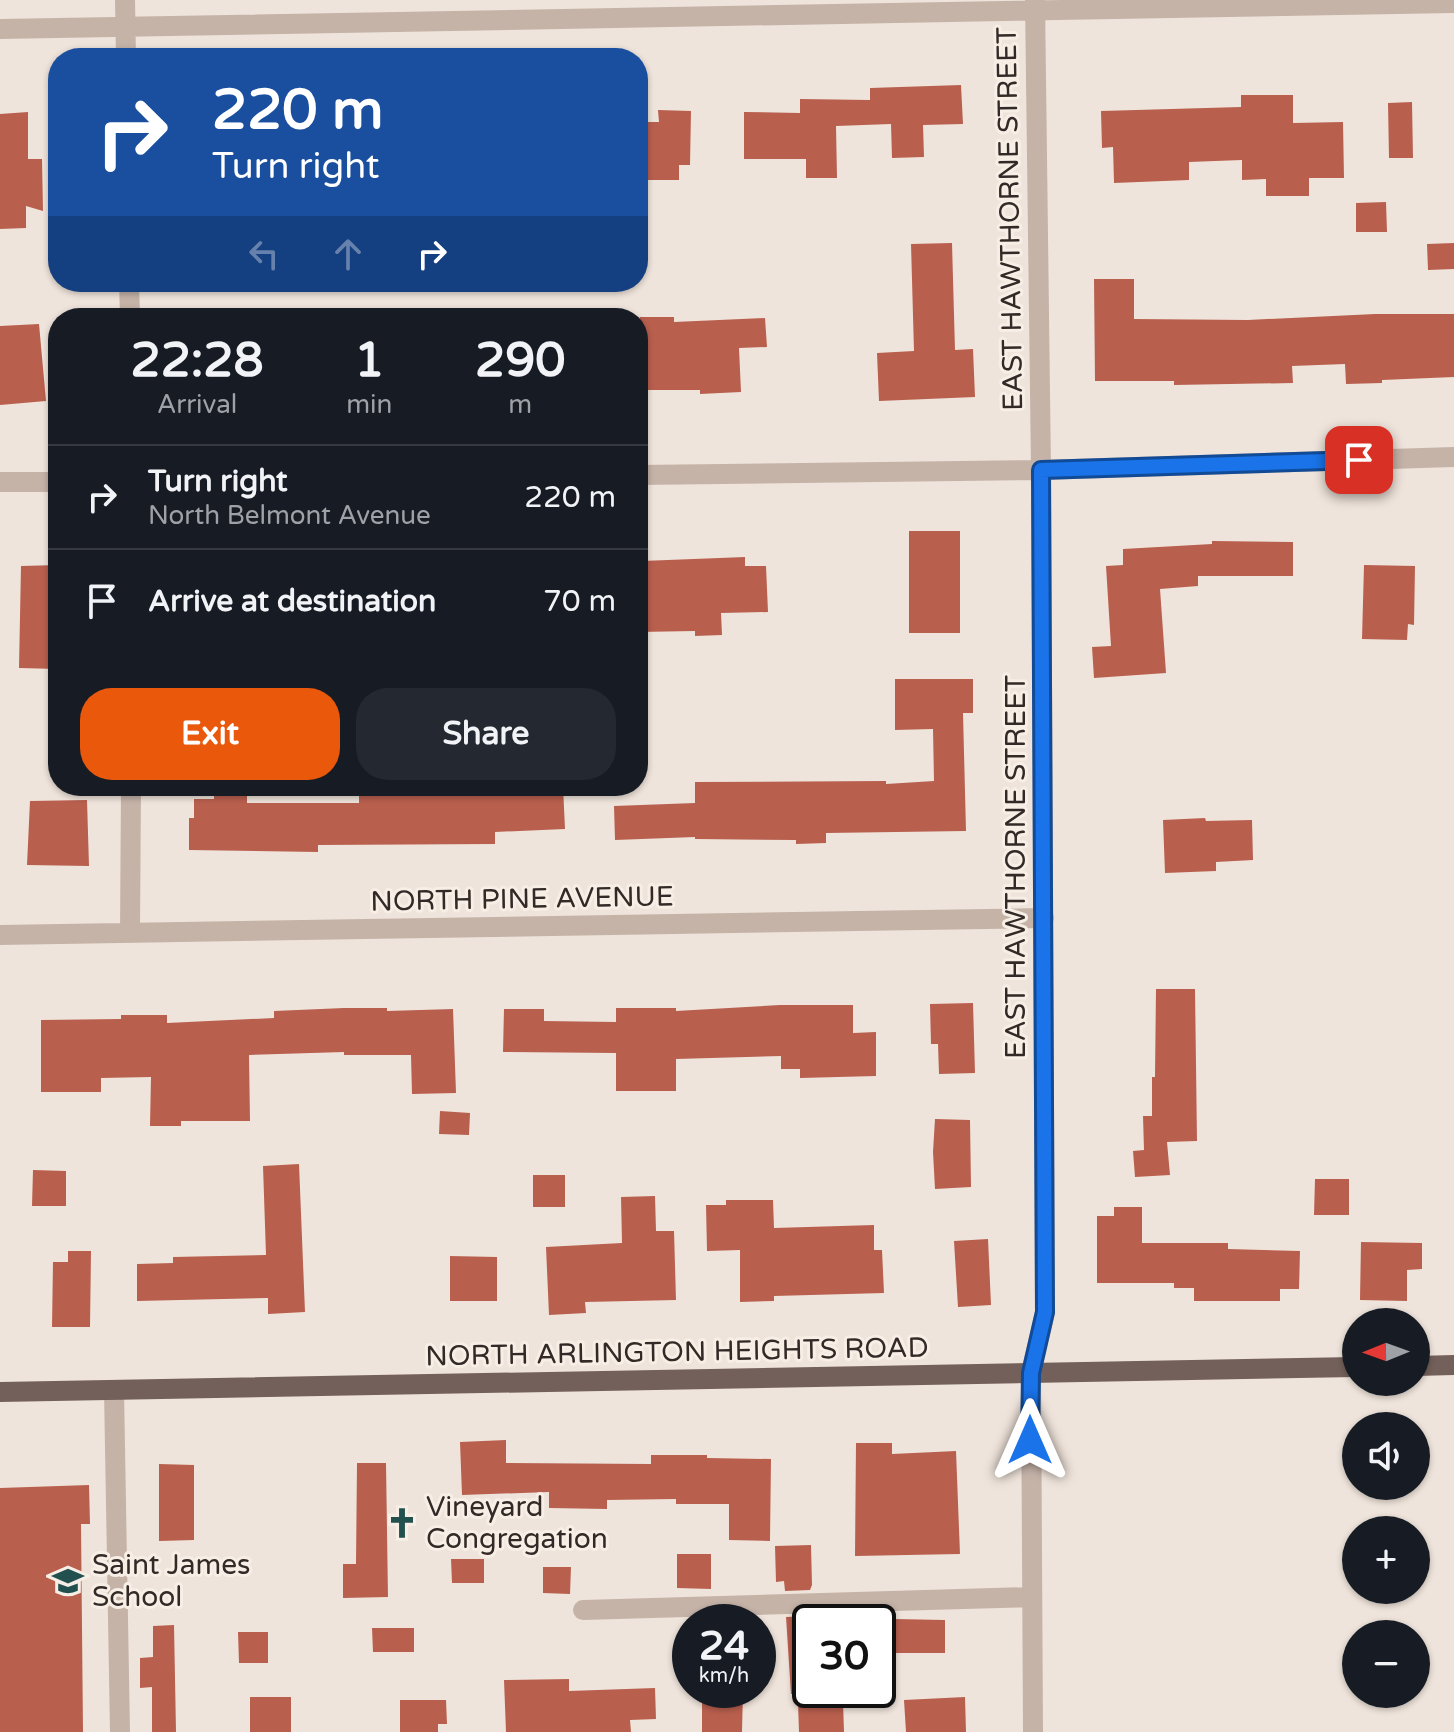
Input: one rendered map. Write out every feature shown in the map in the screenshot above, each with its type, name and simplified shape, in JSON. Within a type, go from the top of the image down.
[{"type":"main road","points":[[1430,1366],[1454,1365]]},
{"type":"main road","name":"NORTH ARLINGTON HEIGHTS ROAD","points":[[0,1392],[1342,1367]]},
{"type":"street","points":[[125,0],[126,48]]},
{"type":"street","points":[[0,29],[1035,6],[1454,3]]},
{"type":"street","name":"EAST HAWTHORNE STREET","points":[[1033,1732],[1031,1373],[1045,1312],[1041,470],[1035,6]]},
{"type":"street","points":[[648,475],[1041,470],[1454,457]]},
{"type":"street","points":[[0,482],[48,482]]},
{"type":"street","points":[[130,933],[131,796]]},
{"type":"street","name":"NORTH PINE AVENUE","points":[[0,935],[1044,918]]},
{"type":"street","points":[[114,1390],[120,1732]]},
{"type":"street","points":[[583,1610],[1031,1597]]},
{"type":"building","points":[[961,85],[963,124],[923,125],[924,157],[892,158],[891,124],[836,126],[837,178],[806,178],[806,159],[744,159],[744,112],[800,113],[800,99],[870,100],[870,88]]},
{"type":"building","points":[[1241,95],[1293,95],[1293,123],[1343,122],[1344,178],[1309,178],[1309,196],[1266,196],[1266,179],[1242,180],[1242,160],[1189,162],[1189,180],[1114,183],[1113,147],[1102,148],[1101,111],[1241,107]]},
{"type":"building","points":[[1412,102],[1413,158],[1389,158],[1388,103]]},
{"type":"building","points":[[658,110],[691,111],[690,165],[679,165],[679,180],[648,180],[648,122],[659,122]]},
{"type":"building","points":[[28,112],[28,159],[42,159],[43,211],[26,206],[26,228],[0,229],[0,114]]},
{"type":"building","points":[[1386,202],[1387,232],[1356,232],[1356,203]]},
{"type":"building","points":[[952,243],[955,350],[973,349],[975,397],[879,401],[877,353],[914,351],[911,244]]},
{"type":"building","points":[[1454,243],[1454,269],[1428,270],[1427,244]]},
{"type":"building","points":[[1094,279],[1134,279],[1134,319],[1248,320],[1454,314],[1454,377],[1346,384],[1345,364],[1292,366],[1293,383],[1174,385],[1174,381],[1095,381]]},
{"type":"building","points":[[648,317],[674,317],[674,322],[765,318],[767,347],[739,348],[741,392],[700,394],[700,390],[648,390]]},
{"type":"building","points":[[39,324],[46,401],[0,405],[0,326]]},
{"type":"building","points":[[909,531],[960,531],[960,633],[909,633]]},
{"type":"building","points":[[1212,541],[1293,542],[1293,576],[1198,576],[1198,586],[1160,589],[1166,673],[1094,678],[1092,647],[1111,646],[1106,566],[1123,565],[1123,549],[1212,544]]},
{"type":"building","points":[[745,557],[745,566],[766,566],[768,612],[721,613],[722,635],[695,636],[695,631],[648,632],[648,561]]},
{"type":"building","points":[[48,565],[48,669],[19,668],[21,566]]},
{"type":"building","points":[[1364,565],[1415,566],[1414,625],[1408,624],[1407,640],[1362,639]]},
{"type":"building","points":[[895,679],[973,679],[973,713],[963,713],[966,831],[826,833],[826,843],[796,844],[796,840],[695,837],[615,840],[614,806],[695,803],[695,782],[886,781],[886,784],[934,781],[933,729],[895,730]]},
{"type":"building","points":[[214,796],[247,796],[247,803],[359,803],[359,796],[563,796],[565,829],[495,832],[495,844],[318,845],[318,852],[189,850],[189,818],[194,818],[194,799],[214,799]]},
{"type":"building","points":[[87,800],[89,866],[27,865],[30,801]]},
{"type":"building","points":[[1205,818],[1206,821],[1252,820],[1253,860],[1216,862],[1216,871],[1165,873],[1163,820]]},
{"type":"building","points":[[1156,989],[1195,989],[1197,1141],[1167,1142],[1170,1175],[1135,1177],[1133,1151],[1144,1150],[1143,1116],[1152,1116]]},
{"type":"building","points":[[973,1003],[975,1073],[939,1074],[938,1044],[931,1044],[930,1004]]},
{"type":"building","points":[[780,1005],[853,1005],[853,1033],[876,1032],[876,1076],[800,1078],[800,1069],[781,1069],[781,1056],[676,1059],[676,1091],[616,1091],[616,1053],[503,1052],[504,1009],[544,1009],[544,1021],[616,1022],[616,1008],[676,1008],[676,1011]]},
{"type":"building","points":[[387,1008],[387,1011],[453,1009],[456,1093],[412,1094],[411,1055],[344,1055],[344,1052],[249,1055],[250,1121],[181,1121],[181,1126],[150,1126],[151,1077],[101,1078],[101,1092],[41,1092],[41,1020],[167,1015],[167,1023],[274,1018],[274,1011]]},
{"type":"building","points":[[440,1111],[470,1113],[469,1135],[439,1134]]},
{"type":"building","points":[[935,1119],[970,1120],[971,1187],[935,1189]]},
{"type":"building","points":[[299,1164],[305,1312],[268,1314],[268,1298],[137,1301],[137,1264],[173,1263],[173,1257],[266,1255],[263,1166]]},
{"type":"building","points":[[33,1170],[66,1171],[66,1206],[32,1206]]},
{"type":"building","points":[[533,1175],[565,1175],[565,1207],[533,1207]]},
{"type":"building","points":[[1315,1179],[1349,1179],[1349,1215],[1314,1215]]},
{"type":"building","points":[[655,1196],[656,1231],[674,1231],[676,1300],[585,1302],[586,1313],[549,1315],[546,1247],[622,1243],[621,1197]]},
{"type":"building","points":[[726,1200],[773,1200],[774,1228],[874,1225],[874,1250],[882,1250],[884,1293],[774,1296],[774,1301],[740,1302],[740,1250],[707,1251],[706,1205],[726,1205]]},
{"type":"building","points":[[1114,1207],[1142,1207],[1142,1243],[1228,1243],[1228,1249],[1300,1251],[1299,1289],[1280,1289],[1280,1301],[1194,1301],[1194,1288],[1174,1288],[1174,1283],[1097,1283],[1097,1216],[1114,1216]]},
{"type":"building","points":[[988,1239],[991,1305],[958,1307],[954,1241]]},
{"type":"building","points":[[1361,1242],[1422,1243],[1422,1269],[1407,1270],[1407,1301],[1360,1300]]},
{"type":"building","points":[[68,1251],[91,1251],[90,1327],[52,1327],[53,1262],[68,1262]]},
{"type":"building","points":[[450,1256],[497,1257],[497,1301],[450,1301]]},
{"type":"building","points":[[506,1440],[506,1463],[651,1464],[651,1455],[771,1459],[770,1541],[729,1540],[729,1504],[676,1504],[676,1499],[607,1500],[607,1509],[549,1508],[549,1492],[462,1495],[460,1442]]},
{"type":"building","points":[[856,1443],[892,1443],[892,1454],[956,1451],[960,1554],[855,1556]]},
{"type":"building","points":[[357,1463],[386,1463],[388,1597],[343,1598],[343,1564],[356,1564]]},
{"type":"building","points":[[159,1464],[194,1465],[194,1540],[159,1541]]},
{"type":"building","points":[[89,1485],[90,1524],[81,1524],[83,1732],[0,1732],[0,1488]]},
{"type":"building","points":[[811,1545],[810,1590],[785,1591],[784,1581],[776,1582],[775,1546]]},
{"type":"building","points":[[677,1554],[711,1554],[711,1589],[677,1588]]},
{"type":"building","points":[[451,1559],[484,1559],[484,1583],[452,1583]]},
{"type":"building","points":[[543,1567],[571,1567],[570,1594],[543,1593]]},
{"type":"building","points":[[786,1617],[792,1617],[792,1694],[791,1694]]},
{"type":"building","points":[[896,1619],[945,1620],[945,1653],[896,1653]]},
{"type":"building","points":[[174,1625],[176,1732],[152,1732],[152,1687],[140,1688],[140,1658],[153,1657],[153,1626]]},
{"type":"building","points":[[372,1628],[414,1628],[414,1652],[373,1652]]},
{"type":"building","points":[[238,1632],[268,1632],[268,1663],[239,1663]]},
{"type":"building","points":[[569,1679],[569,1691],[655,1688],[656,1719],[630,1720],[631,1732],[506,1732],[504,1680]]},
{"type":"building","points":[[250,1697],[291,1697],[291,1732],[250,1732]]},
{"type":"building","points":[[965,1697],[966,1732],[906,1732],[904,1700]]},
{"type":"building","points":[[400,1700],[446,1700],[447,1724],[438,1724],[438,1732],[400,1732]]},
{"type":"building","points":[[702,1708],[743,1708],[742,1732],[702,1732]]},
{"type":"building","points":[[798,1708],[843,1708],[844,1732],[799,1732]]},
{"type":"place","name":"Vineyard Congregation","points":[[402,1523]]},
{"type":"place","name":"Saint James School","points":[[68,1581]]},
{"type":"route","points":[[1030,1440],[1031,1373],[1045,1312],[1041,470],[1359,460]]}]
